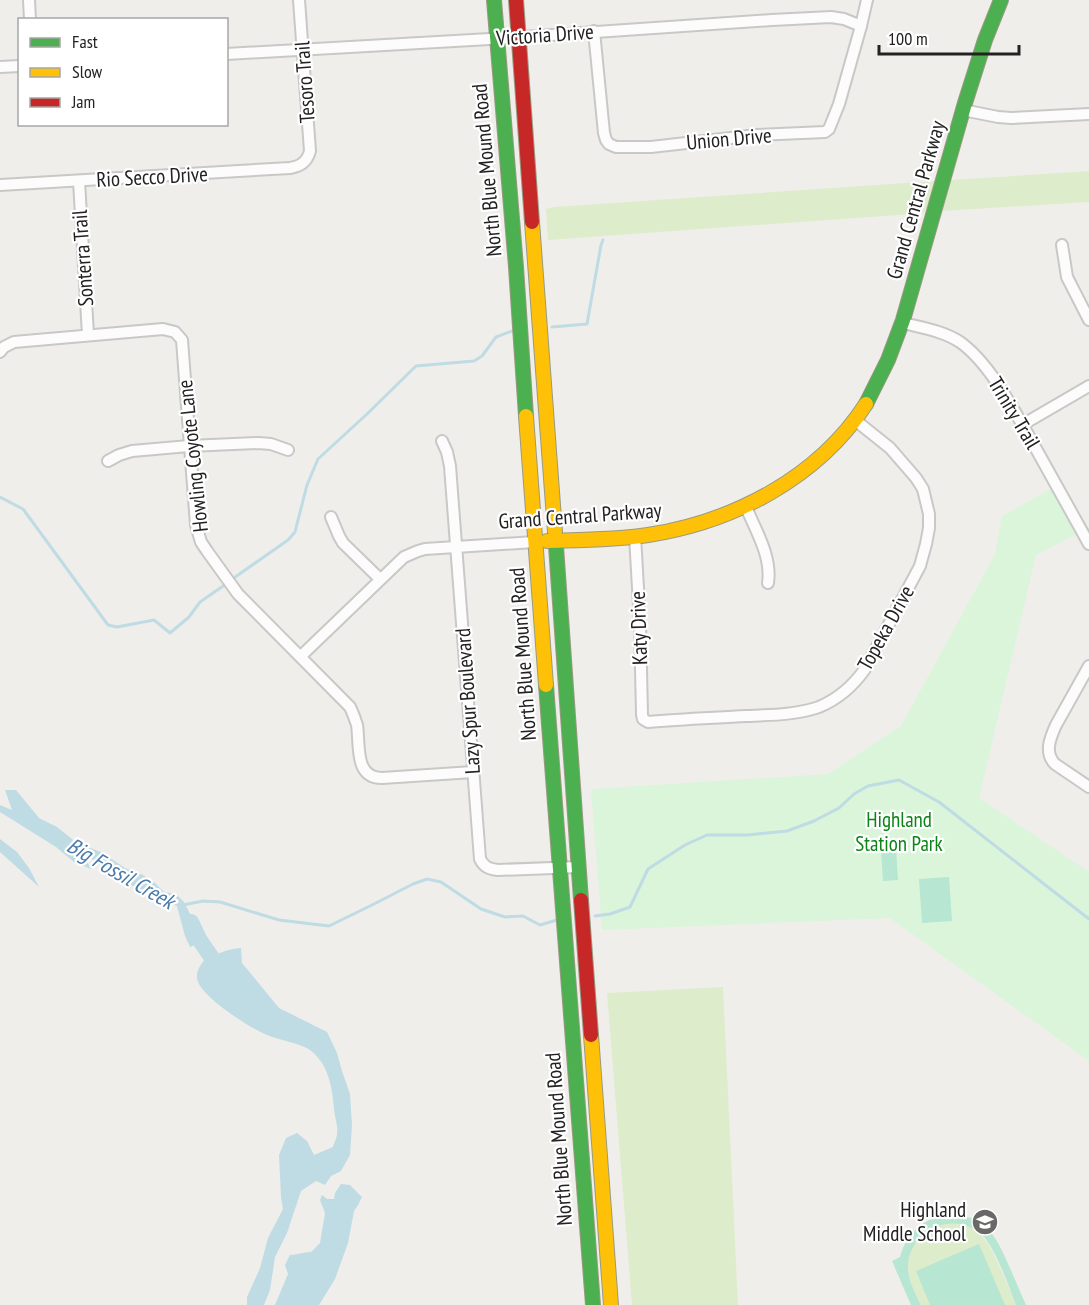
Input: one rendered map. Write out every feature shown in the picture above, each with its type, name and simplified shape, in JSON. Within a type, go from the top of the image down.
[{"type":"main road","name":"North Blue Mound Road","points":[[495,0],[593,1305]]},
{"type":"main road","name":"North Blue Mound Road","points":[[516,0],[611,1305]]},
{"type":"main road","name":"Grand Central Parkway","points":[[535,542],[635,536],[677,530],[712,520],[768,496],[807,469],[855,420],[888,364],[903,323],[963,110],[1000,0]]},
{"type":"main road","points":[[575,1059],[584,1080],[591,1154],[594,1161],[601,1162]]},
{"type":"street","points":[[29,0],[30,18]]},
{"type":"street","name":"Tesoro Trail","points":[[299,0],[310,151],[304,163]]},
{"type":"street","name":"Union Drive","points":[[594,31],[606,140],[609,144],[616,147],[651,147],[757,135],[825,132],[834,120],[867,0]]},
{"type":"street","name":"Victoria Drive","points":[[228,54],[831,17],[844,19],[861,26]]},
{"type":"street","points":[[0,67],[18,66]]},
{"type":"street","points":[[963,110],[1011,118],[1089,114]]},
{"type":"street","name":"Rio Secco Drive","points":[[0,185],[290,168],[304,163]]},
{"type":"street","name":"Sonterra Trail","points":[[78,181],[88,335]]},
{"type":"street","points":[[1062,245],[1067,277],[1089,320]]},
{"type":"street","name":"Trinity Trail","points":[[903,323],[949,336],[967,347],[983,363],[1022,425],[1089,544]]},
{"type":"street","name":"Howling Coyote Lane","points":[[0,352],[14,342],[163,329],[179,335],[182,340],[195,517],[198,533],[219,569],[238,594],[350,707],[357,726],[361,765],[369,776],[382,778],[473,772]]},
{"type":"street","points":[[1022,425],[1089,386]]},
{"type":"street","name":"Topeka Drive","points":[[644,719],[648,722],[769,715],[810,710],[845,692],[865,669],[920,566],[929,528],[929,514],[923,489],[916,478],[890,448],[855,420]]},
{"type":"street","name":"Lazy Spur Boulevard","points":[[442,441],[450,466],[479,855],[482,863],[491,870],[579,867]]},
{"type":"street","points":[[108,461],[132,451],[189,446],[258,443],[271,444],[288,450]]},
{"type":"street","points":[[746,507],[767,556],[770,572],[768,584]]},
{"type":"street","points":[[331,517],[343,543],[380,579]]},
{"type":"street","name":"Katy Drive","points":[[635,536],[642,715],[644,719]]},
{"type":"street","name":"Grand Central Parkway","points":[[301,656],[380,579],[411,553],[425,549],[535,542]]},
{"type":"street","points":[[1089,666],[1056,725],[1049,743],[1051,760],[1089,787]]},
{"type":"green space","points":[[1089,171],[1089,202],[942,211],[951,180]]},
{"type":"green space","points":[[935,181],[926,213],[548,240],[546,209],[554,207]]},
{"type":"green space","name":"Highland Station Park","points":[[1051,489],[1077,534],[1036,555],[979,798],[1089,872],[1089,1061],[890,918],[602,930],[591,789],[828,774],[901,726],[995,554],[1002,516]]},
{"type":"green space","points":[[896,848],[898,880],[883,881],[881,849]]},
{"type":"green space","points":[[949,877],[952,921],[922,923],[919,879]]},
{"type":"green space","points":[[723,987],[738,1305],[632,1305],[607,993]]},
{"type":"green space","points":[[955,1214],[976,1220],[990,1231],[1000,1247],[1026,1305],[1016,1305],[997,1258],[982,1235],[959,1224],[947,1224],[925,1233],[911,1253],[908,1266],[909,1276],[921,1305],[911,1305],[892,1261],[900,1257],[908,1239],[920,1226],[936,1217]]},
{"type":"green space","points":[[948,1223],[969,1227],[988,1243],[1016,1305],[921,1305],[910,1279],[909,1259],[916,1242],[922,1236]]},
{"type":"green space","points":[[979,1244],[1005,1305],[930,1305],[916,1271]]},
{"type":"water","points":[[5,790],[16,790],[39,818],[57,827],[77,843],[101,852],[125,868],[143,875],[164,892],[176,894],[198,922],[205,941],[190,947],[177,906],[121,879],[91,858],[85,858],[91,869],[74,862],[56,847],[0,812],[0,805],[12,810]]},
{"type":"water","points":[[0,839],[17,852],[39,887],[0,852]]},
{"type":"water","points":[[241,948],[242,963],[279,1008],[327,1032],[337,1053],[350,1094],[352,1125],[350,1155],[341,1171],[331,1176],[325,1185],[316,1181],[301,1191],[287,1233],[275,1257],[270,1290],[264,1305],[247,1305],[247,1297],[260,1268],[268,1238],[283,1209],[279,1155],[286,1138],[297,1133],[307,1141],[314,1155],[333,1147],[337,1129],[329,1080],[317,1056],[295,1043],[272,1037],[249,1026],[226,1011],[206,994],[200,985],[197,973],[206,958]]},
{"type":"water","points":[[341,1184],[350,1185],[362,1197],[354,1211],[348,1243],[335,1279],[319,1305],[275,1305],[288,1274],[285,1265],[290,1255],[311,1252],[320,1243],[325,1213],[320,1200],[322,1195],[327,1199],[334,1199]]},
{"type":"waterway","points":[[552,327],[587,324],[603,240]]},
{"type":"waterway","points":[[231,580],[288,540],[295,532],[307,485],[318,459],[416,366],[474,361],[482,356],[496,337],[512,331]]},
{"type":"waterway","points":[[0,497],[23,509],[108,625],[117,627],[154,620],[170,633],[189,617],[200,602],[226,584]]},
{"type":"waterway","points":[[595,916],[630,907],[648,869],[685,845],[707,835],[748,835],[787,831],[839,808],[854,794],[868,786],[899,780],[939,802],[1089,919]]},
{"type":"waterway","points":[[183,905],[203,901],[220,902],[279,920],[329,926],[427,879],[441,882],[481,909],[505,917],[523,916],[540,925],[557,920]]},
{"type":"waterway","name":"Big Fossil Creek","points":[[191,922],[199,939],[223,974]]},
{"type":"traffic: fast","points":[[494,0],[526,416]]},
{"type":"traffic: fast","points":[[866,404],[888,360],[903,320],[965,103],[985,40],[1001,0]]},
{"type":"traffic: fast","points":[[555,532],[581,900]]},
{"type":"traffic: fast","points":[[546,685],[593,1305]]},
{"type":"traffic: slow","points":[[532,222],[555,532]]},
{"type":"traffic: slow","points":[[547,541],[648,535],[680,529],[742,507],[798,475],[824,454],[866,404]]},
{"type":"traffic: slow","points":[[526,416],[546,685]]},
{"type":"traffic: slow","points":[[591,1035],[611,1305]]},
{"type":"traffic: jam","points":[[516,0],[532,222]]},
{"type":"traffic: jam","points":[[581,900],[591,1035]]},
{"type":"place","name":"Highland Middle School","points":[[985,1222]]}]
